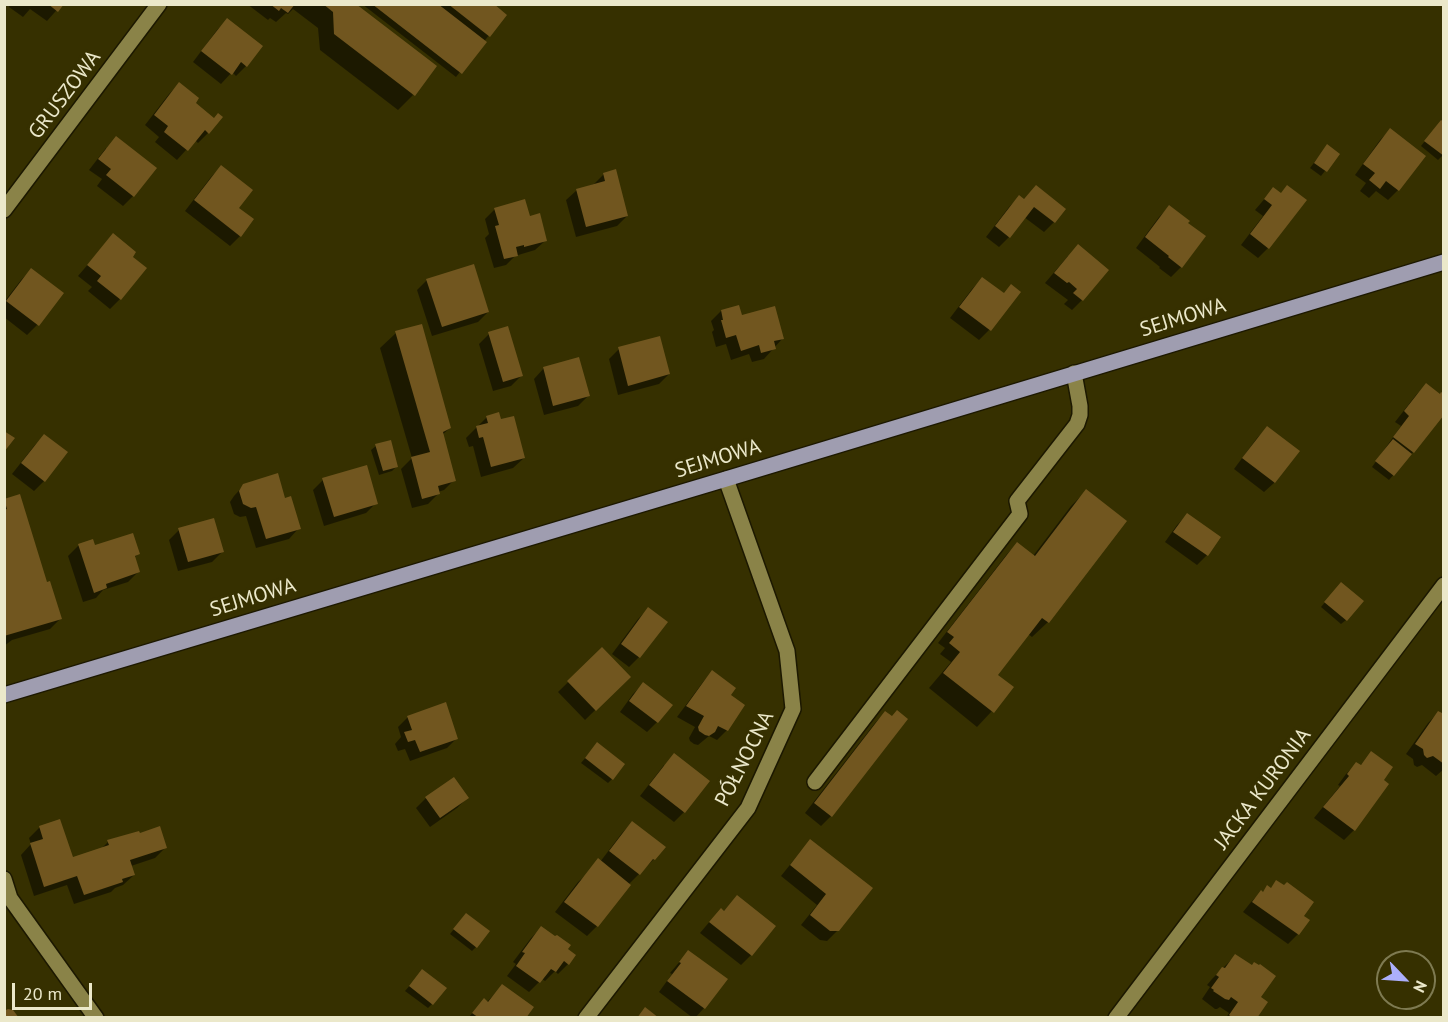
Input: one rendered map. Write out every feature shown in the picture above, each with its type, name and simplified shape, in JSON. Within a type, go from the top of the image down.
[{"type":"main road","name":"SEJMOWA","points":[[4,694],[1443,262]]},
{"type":"street","name":"GRUSZOWA","points":[[4,210],[159,4]]},
{"type":"street","points":[[815,782],[1020,514],[1017,501],[1077,424],[1080,406],[1074,373]]},
{"type":"street","name":"PÓŁNOCNA","points":[[586,1017],[748,808],[793,709],[787,651],[726,479]]},
{"type":"street","name":"JACKA KURONIA","points":[[1116,1017],[1443,585]]},
{"type":"street","points":[[4,879],[10,898],[96,1017]]},
{"type":"building","points":[[48,4],[64,4],[58,12]]},
{"type":"building","points":[[270,4],[295,4],[288,13],[281,8],[279,11]]},
{"type":"building","points":[[323,4],[356,4],[437,66],[415,96],[334,34],[333,12]]},
{"type":"building","points":[[372,4],[438,4],[487,42],[462,74]]},
{"type":"building","points":[[448,4],[494,4],[507,15],[490,37]]},
{"type":"building","points":[[227,18],[263,46],[247,67],[241,62],[232,75],[201,51]]},
{"type":"building","points":[[179,82],[199,98],[196,103],[214,118],[218,113],[223,117],[209,134],[205,130],[188,151],[164,132],[168,126],[154,115]]},
{"type":"building","points":[[1441,120],[1444,122],[1444,156],[1424,141]]},
{"type":"building","points":[[1390,128],[1426,156],[1399,191],[1386,181],[1380,189],[1369,180],[1375,173],[1363,164]]},
{"type":"building","points":[[116,136],[157,168],[134,197],[106,175],[111,169],[98,159]]},
{"type":"building","points":[[1327,144],[1340,154],[1327,172],[1314,163]]},
{"type":"building","points":[[221,165],[253,190],[239,208],[254,219],[241,237],[194,200]]},
{"type":"building","points":[[616,169],[628,216],[586,227],[576,189],[605,181],[603,173]]},
{"type":"building","points":[[1036,185],[1066,209],[1055,223],[1034,207],[1010,238],[995,226],[1019,195],[1024,199]]},
{"type":"building","points":[[1287,185],[1307,200],[1269,249],[1250,234],[1272,205],[1264,199],[1273,187],[1281,193]]},
{"type":"building","points":[[525,199],[530,216],[540,213],[547,241],[516,247],[518,256],[504,259],[495,226],[499,225],[494,208]]},
{"type":"building","points":[[1169,205],[1206,236],[1182,268],[1145,237]]},
{"type":"building","points":[[113,233],[136,252],[133,257],[147,268],[121,300],[97,281],[101,276],[87,265]]},
{"type":"building","points":[[1078,244],[1109,270],[1083,301],[1073,293],[1077,289],[1054,273]]},
{"type":"building","points":[[474,264],[489,312],[442,327],[426,279]]},
{"type":"building","points":[[31,268],[64,293],[39,326],[6,301]]},
{"type":"building","points":[[982,277],[1004,293],[1011,284],[1021,292],[991,331],[959,307]]},
{"type":"building","points":[[739,305],[742,315],[775,306],[784,339],[774,341],[776,349],[761,353],[759,345],[741,351],[736,335],[726,338],[721,310]]},
{"type":"building","points":[[422,324],[451,428],[443,432],[456,481],[438,486],[440,494],[422,499],[411,457],[430,452],[395,331]]},
{"type":"building","points":[[508,326],[523,376],[503,382],[488,332]]},
{"type":"building","points":[[660,336],[670,374],[628,386],[618,347]]},
{"type":"building","points":[[579,357],[590,396],[553,406],[543,367]]},
{"type":"building","points":[[1426,383],[1440,394],[1441,392],[1444,394],[1444,415],[1414,453],[1393,437],[1409,416],[1404,411]]},
{"type":"building","points":[[499,412],[501,419],[514,416],[525,458],[491,467],[483,437],[479,438],[476,426],[488,423],[486,416]]},
{"type":"building","points":[[1267,426],[1300,451],[1275,483],[1242,458]]},
{"type":"building","points":[[4,431],[15,438],[4,452]]},
{"type":"building","points":[[44,434],[68,452],[45,482],[21,463]]},
{"type":"building","points":[[1393,439],[1412,454],[1394,476],[1375,461]]},
{"type":"building","points":[[391,440],[398,467],[383,471],[375,444]]},
{"type":"building","points":[[367,465],[378,504],[334,517],[322,478]]},
{"type":"building","points":[[278,473],[285,498],[291,496],[301,529],[266,539],[256,507],[251,508],[243,504],[239,491],[243,484]]},
{"type":"building","points":[[1086,489],[1127,521],[1049,623],[1042,618],[998,675],[1014,687],[994,713],[943,673],[960,652],[949,643],[954,637],[947,632],[1017,542],[1035,556]]},
{"type":"building","points":[[20,494],[47,582],[50,581],[62,619],[4,636],[4,510],[7,509],[4,499]]},
{"type":"building","points":[[1187,513],[1221,537],[1208,556],[1173,532]]},
{"type":"building","points":[[214,518],[224,552],[188,562],[178,528]]},
{"type":"building","points":[[133,533],[140,554],[135,556],[140,572],[106,584],[107,588],[94,593],[78,544],[93,539],[95,545]]},
{"type":"building","points":[[1341,582],[1364,601],[1347,621],[1324,602]]},
{"type":"building","points":[[648,607],[668,622],[640,658],[621,644]]},
{"type":"building","points":[[602,647],[631,677],[596,711],[567,681]]},
{"type":"building","points":[[712,670],[736,688],[731,695],[745,705],[728,731],[718,726],[709,736],[699,731],[698,727],[704,716],[686,706]]},
{"type":"building","points":[[643,682],[673,705],[658,723],[629,701]]},
{"type":"building","points":[[446,702],[458,739],[420,752],[415,740],[408,742],[404,732],[412,730],[407,716]]},
{"type":"building","points":[[897,710],[908,719],[832,817],[814,803],[885,711],[892,716]]},
{"type":"building","points":[[1438,711],[1444,714],[1444,764],[1433,756],[1427,758],[1423,749],[1415,744]]},
{"type":"building","points":[[597,742],[625,764],[613,780],[585,758]]},
{"type":"building","points":[[1371,751],[1393,767],[1384,780],[1389,784],[1355,831],[1323,807],[1349,776],[1347,774],[1356,762],[1361,765]]},
{"type":"building","points":[[674,753],[710,781],[685,813],[649,785]]},
{"type":"building","points":[[454,777],[469,798],[440,818],[425,797]]},
{"type":"building","points":[[60,819],[73,857],[109,845],[107,840],[160,826],[167,848],[130,860],[135,875],[122,879],[123,882],[84,895],[77,876],[44,887],[30,843],[43,839],[39,826]]},
{"type":"building","points":[[632,821],[666,847],[640,875],[609,851]]},
{"type":"building","points":[[810,839],[873,888],[839,931],[830,931],[810,915],[826,894],[790,865]]},
{"type":"building","points":[[598,858],[631,885],[598,927],[564,902]]},
{"type":"building","points":[[1276,880],[1284,885],[1287,882],[1314,902],[1304,916],[1310,920],[1299,935],[1252,902],[1261,890],[1263,892],[1267,885],[1271,888]]},
{"type":"building","points":[[737,895],[776,926],[752,956],[709,922],[721,908],[724,911]]},
{"type":"building","points":[[466,913],[490,931],[477,948],[453,929]]},
{"type":"building","points":[[541,926],[571,945],[568,949],[576,955],[569,965],[564,961],[556,972],[551,969],[540,983],[516,966],[525,953],[522,952]]},
{"type":"building","points":[[688,950],[728,979],[705,1009],[667,981]]},
{"type":"building","points":[[1235,954],[1252,965],[1254,962],[1260,964],[1276,976],[1261,997],[1268,1002],[1257,1018],[1233,1018],[1229,1015],[1238,1002],[1231,997],[1229,1000],[1225,999],[1211,988],[1219,977],[1216,975],[1222,967],[1225,968]]},
{"type":"building","points":[[422,969],[447,988],[433,1005],[409,986]]},
{"type":"building","points":[[502,984],[534,1007],[526,1018],[479,1018],[472,1013],[484,998],[488,1002]]},
{"type":"building","points":[[645,1007],[659,1018],[637,1018]]},
{"type":"building","points":[[13,1010],[19,1018],[4,1018],[4,1011]]}]
